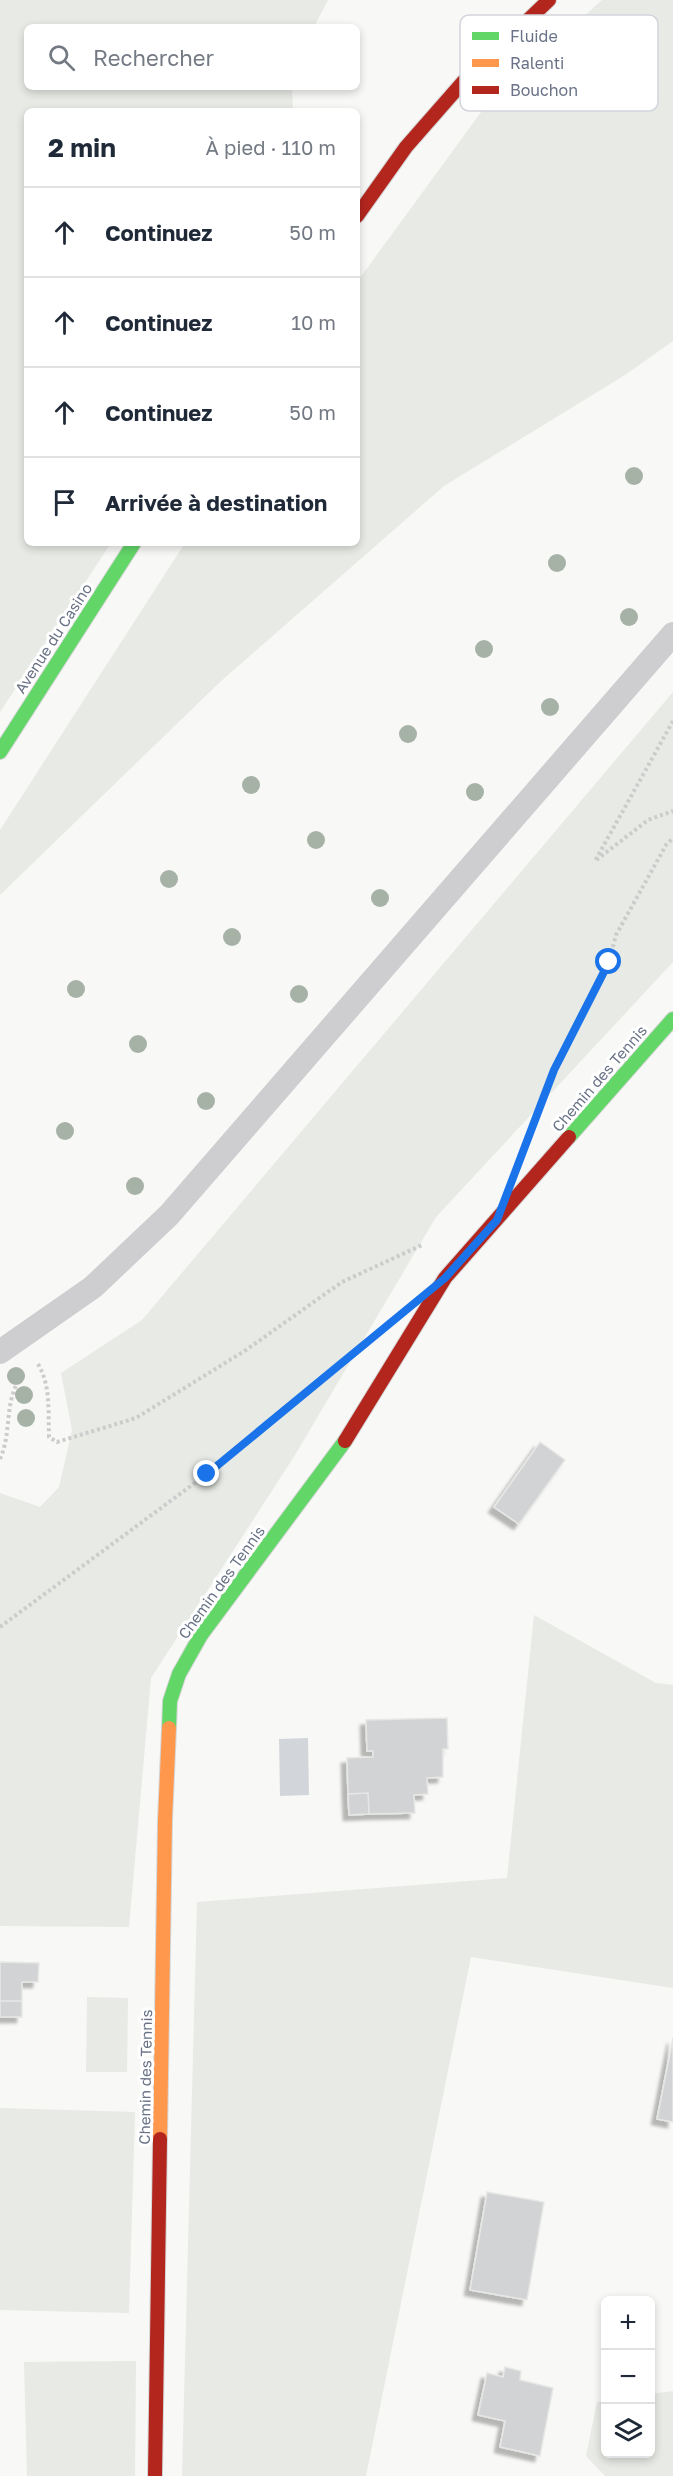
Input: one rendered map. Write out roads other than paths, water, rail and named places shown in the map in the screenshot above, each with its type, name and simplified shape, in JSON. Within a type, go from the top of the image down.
[{"type":"street","points":[[533,15],[549,0]]},
{"type":"street","points":[[360,212],[406,147],[460,85]]},
{"type":"street","name":"Avenue du Casino","points":[[0,752],[132,546]]},
{"type":"street","name":"Chemin des Tennis","points":[[155,2476],[165,1820],[170,1701],[174,1685],[201,1635],[340,1449],[445,1278],[673,1019]]},
{"type":"lane","points":[[0,1352],[93,1287],[169,1215],[673,634]]}]
